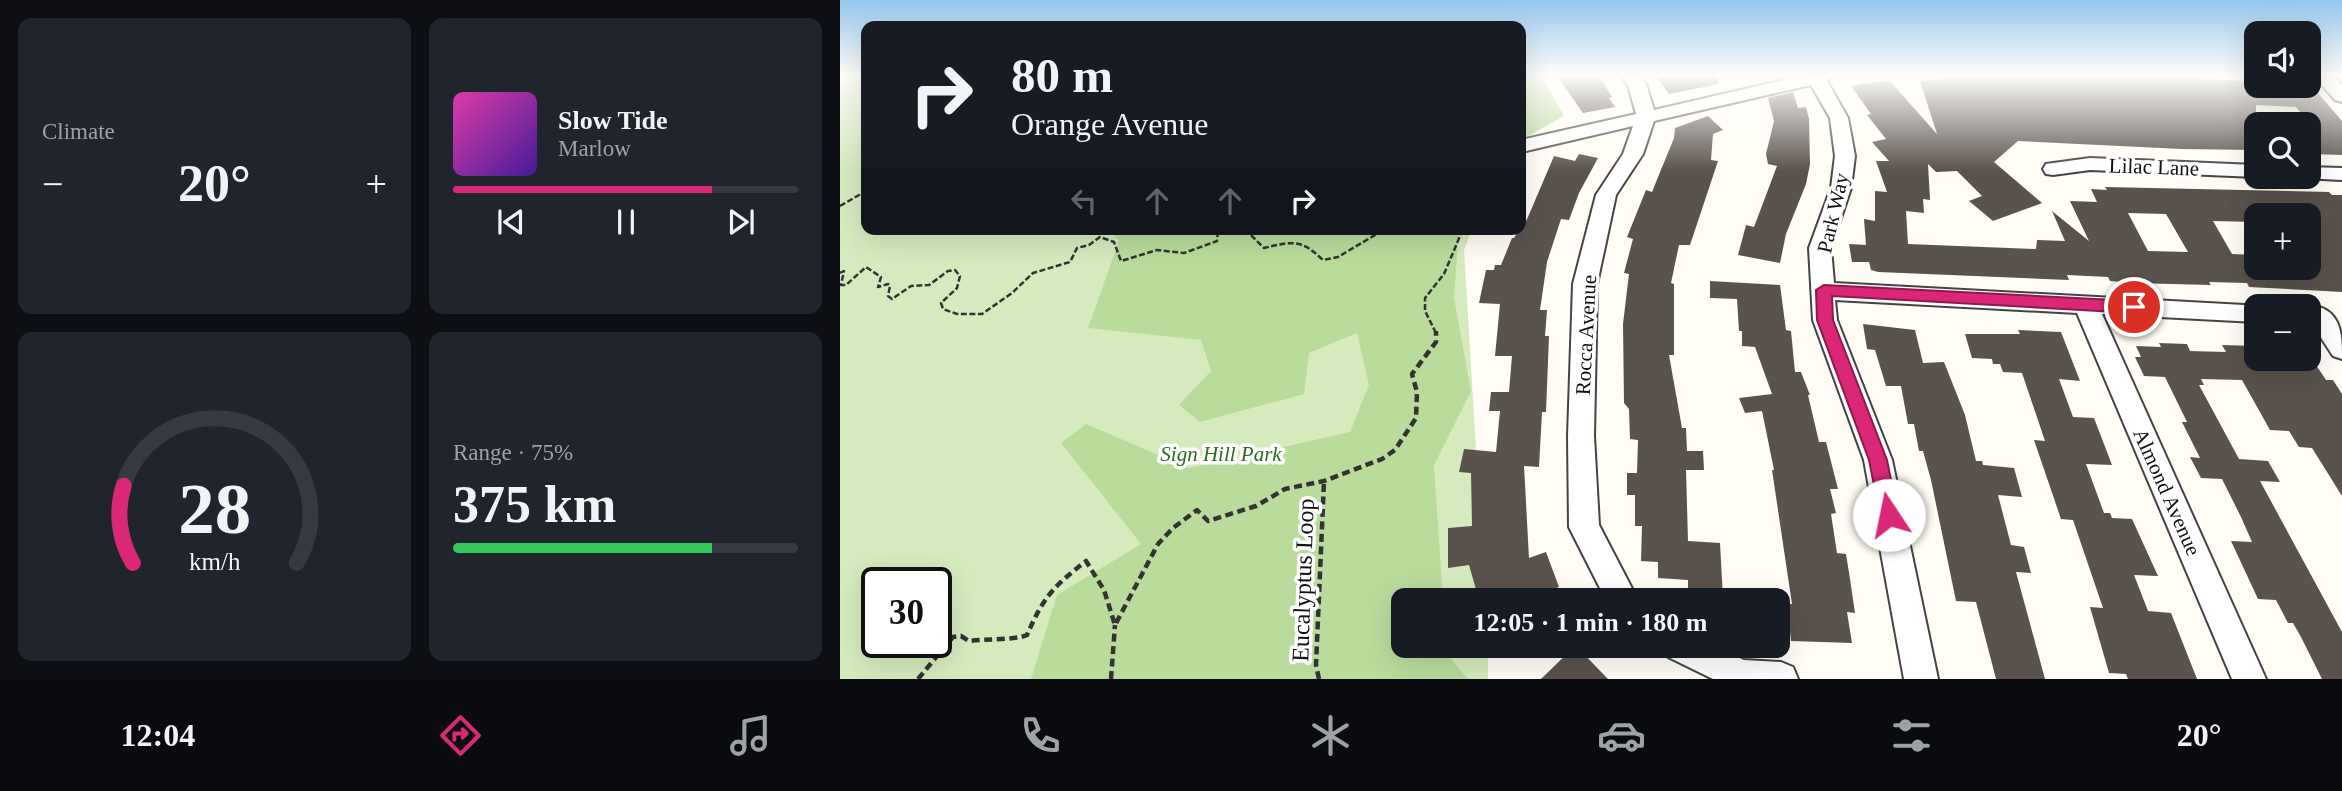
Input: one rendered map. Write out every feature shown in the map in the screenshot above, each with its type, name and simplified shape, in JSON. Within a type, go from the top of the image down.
[{"type":"street","points":[[1644,108],[1646,116]]},
{"type":"street","points":[[1526,145],[1683,108]]},
{"type":"street","name":"Park Way","points":[[1834,108],[1839,118],[1845,156],[1841,188],[1820,248],[1825,320],[1878,460],[1921,679]]},
{"type":"street","name":"Rocca Avenue","points":[[1616,588],[1584,527],[1581,436],[1585,284],[1606,195],[1633,154],[1646,116]]},
{"type":"street","name":"Lilac Lane","points":[[2053,169],[2090,164],[2244,170]]},
{"type":"street","points":[[2321,173],[2342,174]]},
{"type":"street","points":[[1824,290],[2244,312]]},
{"type":"street","name":"Almond Avenue","points":[[2086,305],[2249,679]]},
{"type":"street","points":[[2323,316],[2342,349]]},
{"type":"street","points":[[1705,658],[1743,676],[1781,679]]},
{"type":"path","points":[[840,206],[861,194]]},
{"type":"path","points":[[840,273],[844,271],[841,285],[846,285],[866,267],[881,277],[878,287],[888,284],[890,286],[888,296],[892,299],[911,286],[929,285],[948,271],[955,270],[960,276],[957,288],[941,303],[943,309],[957,314],[982,314],[1012,293],[1033,273],[1070,262],[1077,248],[1100,237],[1114,242],[1121,261],[1157,250],[1184,253],[1217,241],[1218,235]]},
{"type":"path","points":[[1251,235],[1264,248],[1278,242],[1299,242],[1309,246],[1323,260],[1338,257],[1375,235]]},
{"type":"path","points":[[1115,625],[1158,544],[1173,528],[1197,510],[1208,521],[1256,506],[1285,489],[1324,481],[1395,450],[1416,418],[1417,393],[1412,374],[1436,342],[1436,330],[1425,311],[1425,298],[1444,274],[1460,235]]},
{"type":"path","name":"Eucalyptus Loop","points":[[1319,679],[1316,666],[1324,481]]},
{"type":"path","points":[[918,679],[953,637],[961,636],[969,642],[997,637],[1020,639],[1027,635],[1039,607],[1053,587],[1086,561],[1104,590],[1115,625],[1111,679]]},
{"type":"green space","name":"Sign Hill Park","points":[[840,108],[861,108],[861,235],[1470,235],[1464,250],[1484,588],[1391,588],[1391,658],[1488,658],[1488,679],[840,679]]},
{"type":"green space","points":[[1526,108],[1559,108],[1564,116],[1526,137]]},
{"type":"green space","points":[[1114,235],[1459,235],[1454,298],[1471,391],[1434,465],[1442,588],[1391,588],[1391,658],[1450,658],[1468,679],[1031,679],[1057,595],[1141,544],[1061,443],[1086,424],[1189,468],[1350,432],[1369,385],[1357,333],[1309,353],[1304,394],[1200,422],[1179,405],[1211,371],[1201,340],[1088,328],[1119,241]]},
{"type":"building","points":[[1579,108],[1611,108],[1583,113]]},
{"type":"building","points":[[1771,108],[1806,108],[1809,119],[1810,164],[1806,184],[1786,234],[1780,263],[1738,255],[1746,225],[1754,227],[1777,166],[1768,164],[1766,154],[1774,121]]},
{"type":"building","points":[[1866,108],[1914,108],[1937,134],[1929,108],[2256,108],[2256,112],[2244,112],[2244,150],[2018,141],[1994,162],[2042,203],[1993,221],[1969,201],[1982,196],[1957,171],[1936,172],[1928,164],[1930,200],[1923,199],[1924,213],[1906,211],[1908,244],[2036,249],[2037,240],[2065,241],[2052,211],[2089,241],[2070,201],[2097,202],[2091,189],[2107,190],[2105,187],[2329,192],[2332,195],[2342,195],[2342,292],[2249,287],[2247,283],[2133,283],[2110,281],[2108,277],[2067,275],[2069,280],[1878,272],[1871,270],[1869,262],[1852,262],[1849,244],[1866,245],[1864,219],[1875,221],[1875,191],[1887,192],[1876,161],[1889,161],[1872,142],[1886,139],[1867,115],[1871,114]],"holes":[[[2128,213],[2166,214],[2188,252],[2148,251]]]},
{"type":"building","points":[[2297,108],[2331,108],[2342,121],[2342,155],[2321,154],[2321,112],[2300,112]]},
{"type":"building","points":[[1708,116],[1723,130],[1713,134],[1711,160],[1718,161],[1690,245],[1679,245],[1671,283],[1674,284],[1674,355],[1669,355],[1682,428],[1686,428],[1687,451],[1703,451],[1704,470],[1686,470],[1688,541],[1720,543],[1722,588],[1688,588],[1688,580],[1658,578],[1658,562],[1641,561],[1642,526],[1635,526],[1635,495],[1627,495],[1627,473],[1637,473],[1638,440],[1630,439],[1629,409],[1624,403],[1623,324],[1629,274],[1624,273],[1633,239],[1627,237],[1646,190],[1652,192],[1674,138],[1675,128]]},
{"type":"building","points":[[1579,154],[1598,158],[1579,193],[1569,220],[1561,219],[1547,262],[1540,310],[1547,310],[1545,336],[1549,336],[1546,412],[1542,412],[1539,467],[1524,466],[1529,558],[1546,552],[1559,587],[1476,588],[1469,565],[1448,568],[1448,528],[1472,526],[1471,473],[1459,472],[1464,449],[1496,452],[1500,411],[1489,411],[1491,392],[1509,392],[1512,356],[1495,356],[1500,304],[1479,303],[1486,270],[1494,270],[1495,265],[1501,265],[1512,238],[1516,235],[1526,235],[1526,221],[1554,156],[1575,161]]},
{"type":"building","points":[[1710,281],[1780,285],[1786,330],[1791,331],[1795,372],[1801,372],[1810,395],[1819,442],[1826,442],[1838,489],[1830,489],[1836,513],[1831,514],[1837,553],[1846,554],[1855,613],[1847,612],[1852,643],[1791,641],[1790,588],[1774,470],[1762,411],[1745,413],[1739,398],[1772,394],[1755,347],[1742,346],[1737,299],[1710,298]]},
{"type":"building","points":[[1863,324],[1915,330],[1923,363],[1944,362],[1965,415],[1976,461],[1982,461],[1983,465],[2014,468],[2022,497],[1998,495],[2011,545],[2024,547],[2031,573],[2016,572],[2045,679],[1996,679],[1976,602],[1956,601],[1931,480],[1923,451],[1919,451],[1914,424],[1908,424],[1901,386],[1886,386],[1875,350],[1867,349]]},
{"type":"building","points":[[2018,330],[2061,332],[2080,381],[2059,379],[2073,417],[2094,418],[2112,465],[2086,464],[2104,513],[2110,513],[2112,518],[2132,519],[2158,576],[2134,575],[2148,611],[2171,613],[2197,679],[2128,679],[2126,674],[2109,673],[2090,607],[2103,608],[2073,520],[2061,519],[2034,440],[2045,441],[2022,373],[2003,372],[2000,364],[1993,364],[1992,359],[1972,358],[1965,334],[2020,334]]},
{"type":"building","points":[[2159,343],[2187,344],[2190,351],[2226,352],[2222,345],[2244,346],[2244,371],[2320,371],[2326,380],[2333,380],[2342,394],[2342,496],[2312,448],[2299,447],[2289,431],[2270,430],[2242,380],[2201,379],[2204,385],[2199,385],[2239,459],[2268,461],[2280,482],[2260,481],[2342,632],[2342,679],[2322,679],[2293,623],[2288,623],[2276,600],[2258,599],[2231,541],[2252,542],[2222,479],[2201,478],[2190,457],[2200,458],[2182,422],[2187,422],[2165,377],[2144,376],[2135,357],[2141,357],[2136,346],[2161,347]]},
{"type":"building","points":[[1563,658],[1588,658],[1608,679],[1541,679]]},
{"type":"route","points":[[1889,515],[1878,460],[1825,320],[1824,290],[2134,307]]}]
